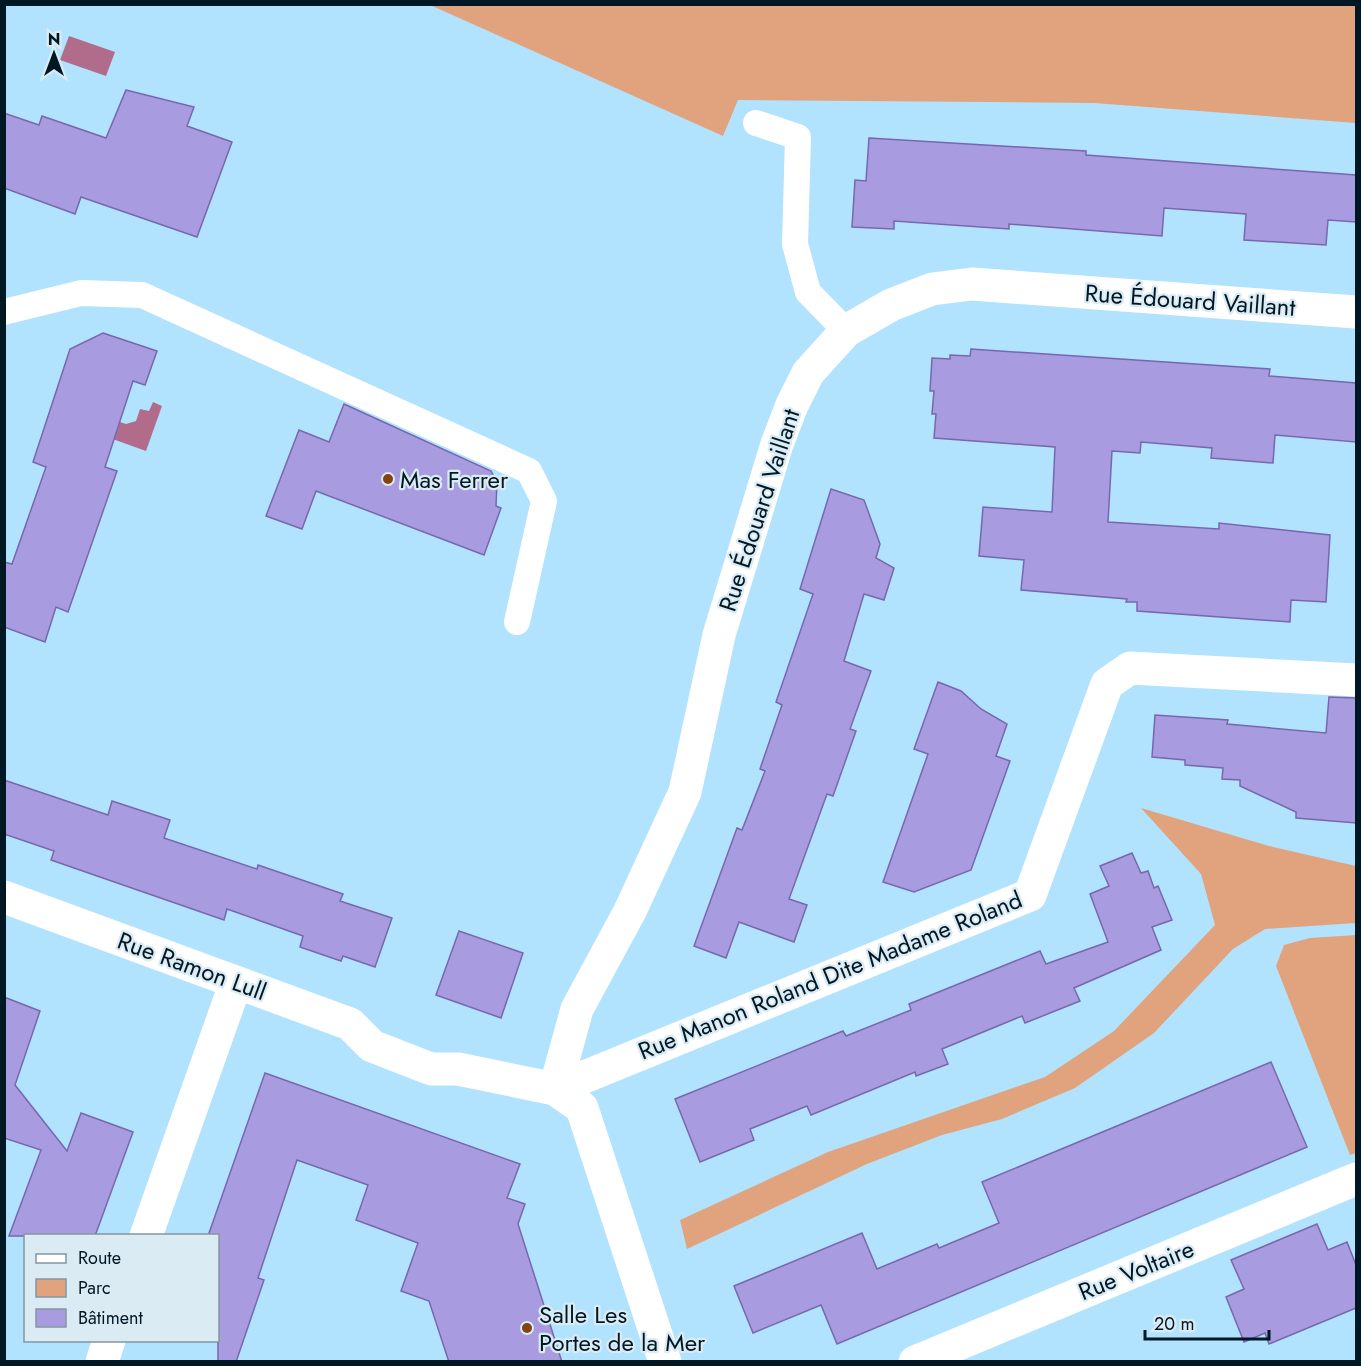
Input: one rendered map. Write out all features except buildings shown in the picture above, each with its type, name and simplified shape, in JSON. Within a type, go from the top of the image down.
[{"type":"street","name":"Rue Édouard Vaillant","points":[[555,1089],[577,1009],[630,911],[685,792],[719,635],[777,444],[792,405],[808,373],[846,331],[891,305],[933,289],[972,284],[1356,312]]},
{"type":"street","name":"Rue Manon Roland Dite Madame Roland","points":[[555,1089],[1030,895],[1107,684],[1130,668],[1356,680]]},
{"type":"street","name":"Rue Ramon Lull","points":[[4,897],[350,1024],[372,1046],[431,1069],[458,1068],[555,1089]]},
{"type":"street","points":[[147,1234],[236,982]]},
{"type":"street","points":[[555,1089],[582,1108],[665,1362]]},
{"type":"street","name":"Rue Voltaire","points":[[915,1362],[1356,1179]]},
{"type":"street","points":[[102,1362],[110,1342]]},
{"type":"lane","points":[[756,123],[798,137],[795,244],[808,292],[846,331]]},
{"type":"lane","points":[[4,312],[81,293],[142,296],[529,471],[544,501],[517,622]]},
{"type":"green space","points":[[430,5],[1356,5],[1356,123],[1094,103],[738,100],[723,136]]},
{"type":"green space","points":[[1141,808],[1269,846],[1356,866],[1356,923],[1265,929],[1233,949],[1154,1033],[1075,1088],[1002,1119],[942,1135],[867,1164],[687,1249],[680,1220],[828,1152],[1045,1077],[1114,1031],[1215,925],[1201,874]]},
{"type":"green space","points":[[1356,935],[1356,1153],[1350,1155],[1276,966],[1284,945],[1310,938]]},
{"type":"shaded area","points":[[69,36],[115,52],[106,76],[60,60]]},
{"type":"shaded area","points":[[153,402],[162,406],[146,451],[107,437],[114,420],[126,424],[136,421],[140,409],[149,411]]},
{"type":"place","name":"Mas Ferrer","points":[[388,479]]},
{"type":"place","name":"Salle Les Portes de la Mer","points":[[527,1328]]}]
